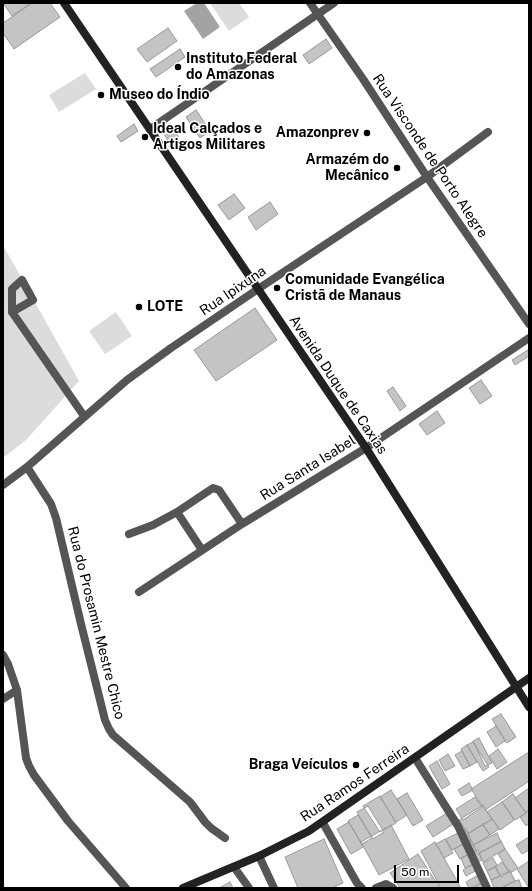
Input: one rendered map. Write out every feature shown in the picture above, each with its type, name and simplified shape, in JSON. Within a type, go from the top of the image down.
[{"type":"street","name":"Avenida Duque de Caxias","points":[[64,3],[366,448],[529,707]]},
{"type":"street","name":"Rua Visconde de Porto Alegre","points":[[310,3],[363,79],[427,177],[529,324]]},
{"type":"street","points":[[150,129],[334,3]]},
{"type":"street","name":"Rua Ipixuna","points":[[3,485],[134,375],[258,289],[427,177],[488,132]]},
{"type":"street","points":[[12,312],[84,416]]},
{"type":"street","name":"Rua Santa Isabel","points":[[139,592],[242,524],[366,448],[529,338]]},
{"type":"street","name":"Rua do Prosamin Mestre Chico","points":[[27,466],[51,504],[56,518],[105,720],[109,729],[113,735],[190,802],[208,825],[225,838]]},
{"type":"street","points":[[129,534],[153,525],[177,512],[213,488],[216,488],[221,493],[242,524]]},
{"type":"street","points":[[177,512],[202,550]]},
{"type":"street","points":[[3,655],[8,664],[17,690],[26,758],[29,766],[68,821],[126,888]]},
{"type":"street","name":"Rua Ramos Ferreira","points":[[183,888],[259,856],[323,823],[529,678]]},
{"type":"street","points":[[3,699],[17,690]]},
{"type":"street","points":[[415,758],[458,826],[487,888]]},
{"type":"street","points":[[323,823],[357,884],[362,888]]},
{"type":"street","points":[[259,856],[274,888]]},
{"type":"street","points":[[234,867],[249,888]]},
{"type":"street","points":[[376,888],[386,884],[393,888]]},
{"type":"shaded area","points":[[197,3],[204,3],[220,27],[203,39],[184,11]]},
{"type":"shaded area","points":[[210,3],[239,3],[249,17],[229,31]]},
{"type":"shaded area","points":[[85,73],[96,89],[59,112],[49,95]]},
{"type":"shaded area","points":[[3,245],[79,381],[26,440],[3,458]]},
{"type":"shaded area","points":[[116,312],[132,336],[105,354],[89,331]]},
{"type":"building","points":[[3,3],[31,3],[12,16]]},
{"type":"building","points":[[32,3],[50,3],[60,17],[14,49],[3,33],[3,23]]},
{"type":"building","points":[[168,28],[177,41],[147,62],[137,49]]},
{"type":"building","points":[[326,39],[332,48],[309,64],[303,55]]},
{"type":"building","points":[[180,49],[185,57],[156,77],[150,69]]},
{"type":"building","points":[[196,110],[210,131],[200,138],[186,117]]},
{"type":"building","points":[[134,124],[138,131],[121,142],[117,136]]},
{"type":"building","points":[[170,124],[179,137],[170,143],[161,130]]},
{"type":"building","points":[[234,194],[245,208],[229,220],[218,205]]},
{"type":"building","points":[[270,202],[278,214],[256,230],[248,217]]},
{"type":"building","points":[[255,308],[277,340],[216,381],[194,350]]},
{"type":"building","points":[[528,350],[529,356],[515,365],[512,360]]},
{"type":"building","points":[[481,380],[492,396],[480,404],[469,388]]},
{"type":"building","points":[[393,387],[406,406],[400,411],[387,391]]},
{"type":"building","points":[[437,411],[445,423],[427,435],[419,424]]},
{"type":"building","points":[[501,714],[516,737],[507,743],[492,719]]},
{"type":"building","points":[[496,726],[505,741],[496,747],[487,732]]},
{"type":"building","points":[[479,738],[492,763],[485,766],[473,741]]},
{"type":"building","points":[[473,742],[489,767],[483,771],[467,745]]},
{"type":"building","points":[[467,745],[477,762],[470,766],[461,749]]},
{"type":"building","points":[[498,749],[507,762],[497,769],[489,756]]},
{"type":"building","points":[[462,751],[470,766],[463,769],[455,755]]},
{"type":"building","points":[[529,752],[529,781],[485,810],[471,789]]},
{"type":"building","points":[[448,754],[455,766],[445,771],[439,760]]},
{"type":"building","points":[[437,761],[450,784],[442,789],[429,766]]},
{"type":"building","points":[[469,783],[473,790],[462,796],[458,790]]},
{"type":"building","points":[[529,788],[529,810],[525,812],[515,798]]},
{"type":"building","points":[[391,790],[407,815],[396,822],[380,797]]},
{"type":"building","points":[[407,793],[423,820],[413,826],[397,799]]},
{"type":"building","points":[[513,794],[526,813],[515,820],[502,802]]},
{"type":"building","points":[[380,796],[396,823],[380,832],[363,806]]},
{"type":"building","points":[[475,797],[482,807],[463,820],[456,809]]},
{"type":"building","points":[[502,802],[514,820],[500,830],[487,812]]},
{"type":"building","points":[[483,805],[492,819],[468,834],[459,820]]},
{"type":"building","points":[[368,806],[384,832],[373,839],[357,812]]},
{"type":"building","points":[[452,810],[458,821],[433,837],[426,826]]},
{"type":"building","points":[[529,811],[529,823],[526,826],[520,817]]},
{"type":"building","points":[[358,815],[372,838],[362,844],[348,821]]},
{"type":"building","points":[[492,819],[499,829],[490,835],[483,825]]},
{"type":"building","points":[[349,822],[363,847],[351,854],[337,829]]},
{"type":"building","points":[[483,824],[490,835],[474,845],[467,834]]},
{"type":"building","points":[[391,825],[409,859],[379,875],[361,842]]},
{"type":"building","points":[[466,829],[471,840],[452,850],[446,839]]},
{"type":"building","points":[[497,833],[501,842],[478,854],[473,845]]},
{"type":"building","points":[[529,837],[529,850],[522,854],[516,845]]},
{"type":"building","points":[[324,839],[343,883],[332,888],[298,888],[285,857]]},
{"type":"building","points":[[445,839],[453,853],[444,858],[436,844]]},
{"type":"building","points":[[470,840],[476,850],[460,859],[454,849]]},
{"type":"building","points":[[501,841],[505,849],[483,862],[479,853]]},
{"type":"building","points":[[435,842],[461,888],[441,888],[421,851]]},
{"type":"building","points":[[505,849],[518,868],[510,873],[498,854]]},
{"type":"building","points":[[478,850],[482,860],[465,868],[461,858]]},
{"type":"building","points":[[418,854],[440,888],[400,888],[390,873]]},
{"type":"building","points":[[493,858],[497,865],[487,871],[483,863]]},
{"type":"building","points":[[529,861],[529,888],[517,869]]},
{"type":"building","points":[[502,862],[509,872],[501,877],[495,867]]},
{"type":"building","points":[[476,863],[479,869],[466,876],[463,870]]},
{"type":"building","points":[[496,867],[500,876],[491,880],[487,871]]},
{"type":"building","points":[[510,871],[515,881],[501,888],[494,888],[491,880]]},
{"type":"building","points":[[482,873],[486,881],[473,888],[469,888],[466,882]]},
{"type":"building","points":[[485,880],[489,888],[471,888]]},
{"type":"building","points":[[519,880],[522,888],[501,888],[515,881]]},
{"type":"building","points":[[230,882],[233,888],[219,888]]},
{"type":"place","name":"Instituto Federal do Amazonas","points":[[178,67]]},
{"type":"place","name":"Museo do Índio","points":[[101,95]]},
{"type":"place","name":"Amazonprev","points":[[367,133]]},
{"type":"place","name":"Ideal Calçados e Artigos Militares","points":[[145,137]]},
{"type":"place","name":"Armazém do Mecânico","points":[[397,168]]},
{"type":"place","name":"Comunidade Evangélica Cristã de Manaus","points":[[277,288]]},
{"type":"place","name":"LOTE","points":[[139,307]]},
{"type":"place","name":"Braga Veículos","points":[[356,765]]}]
